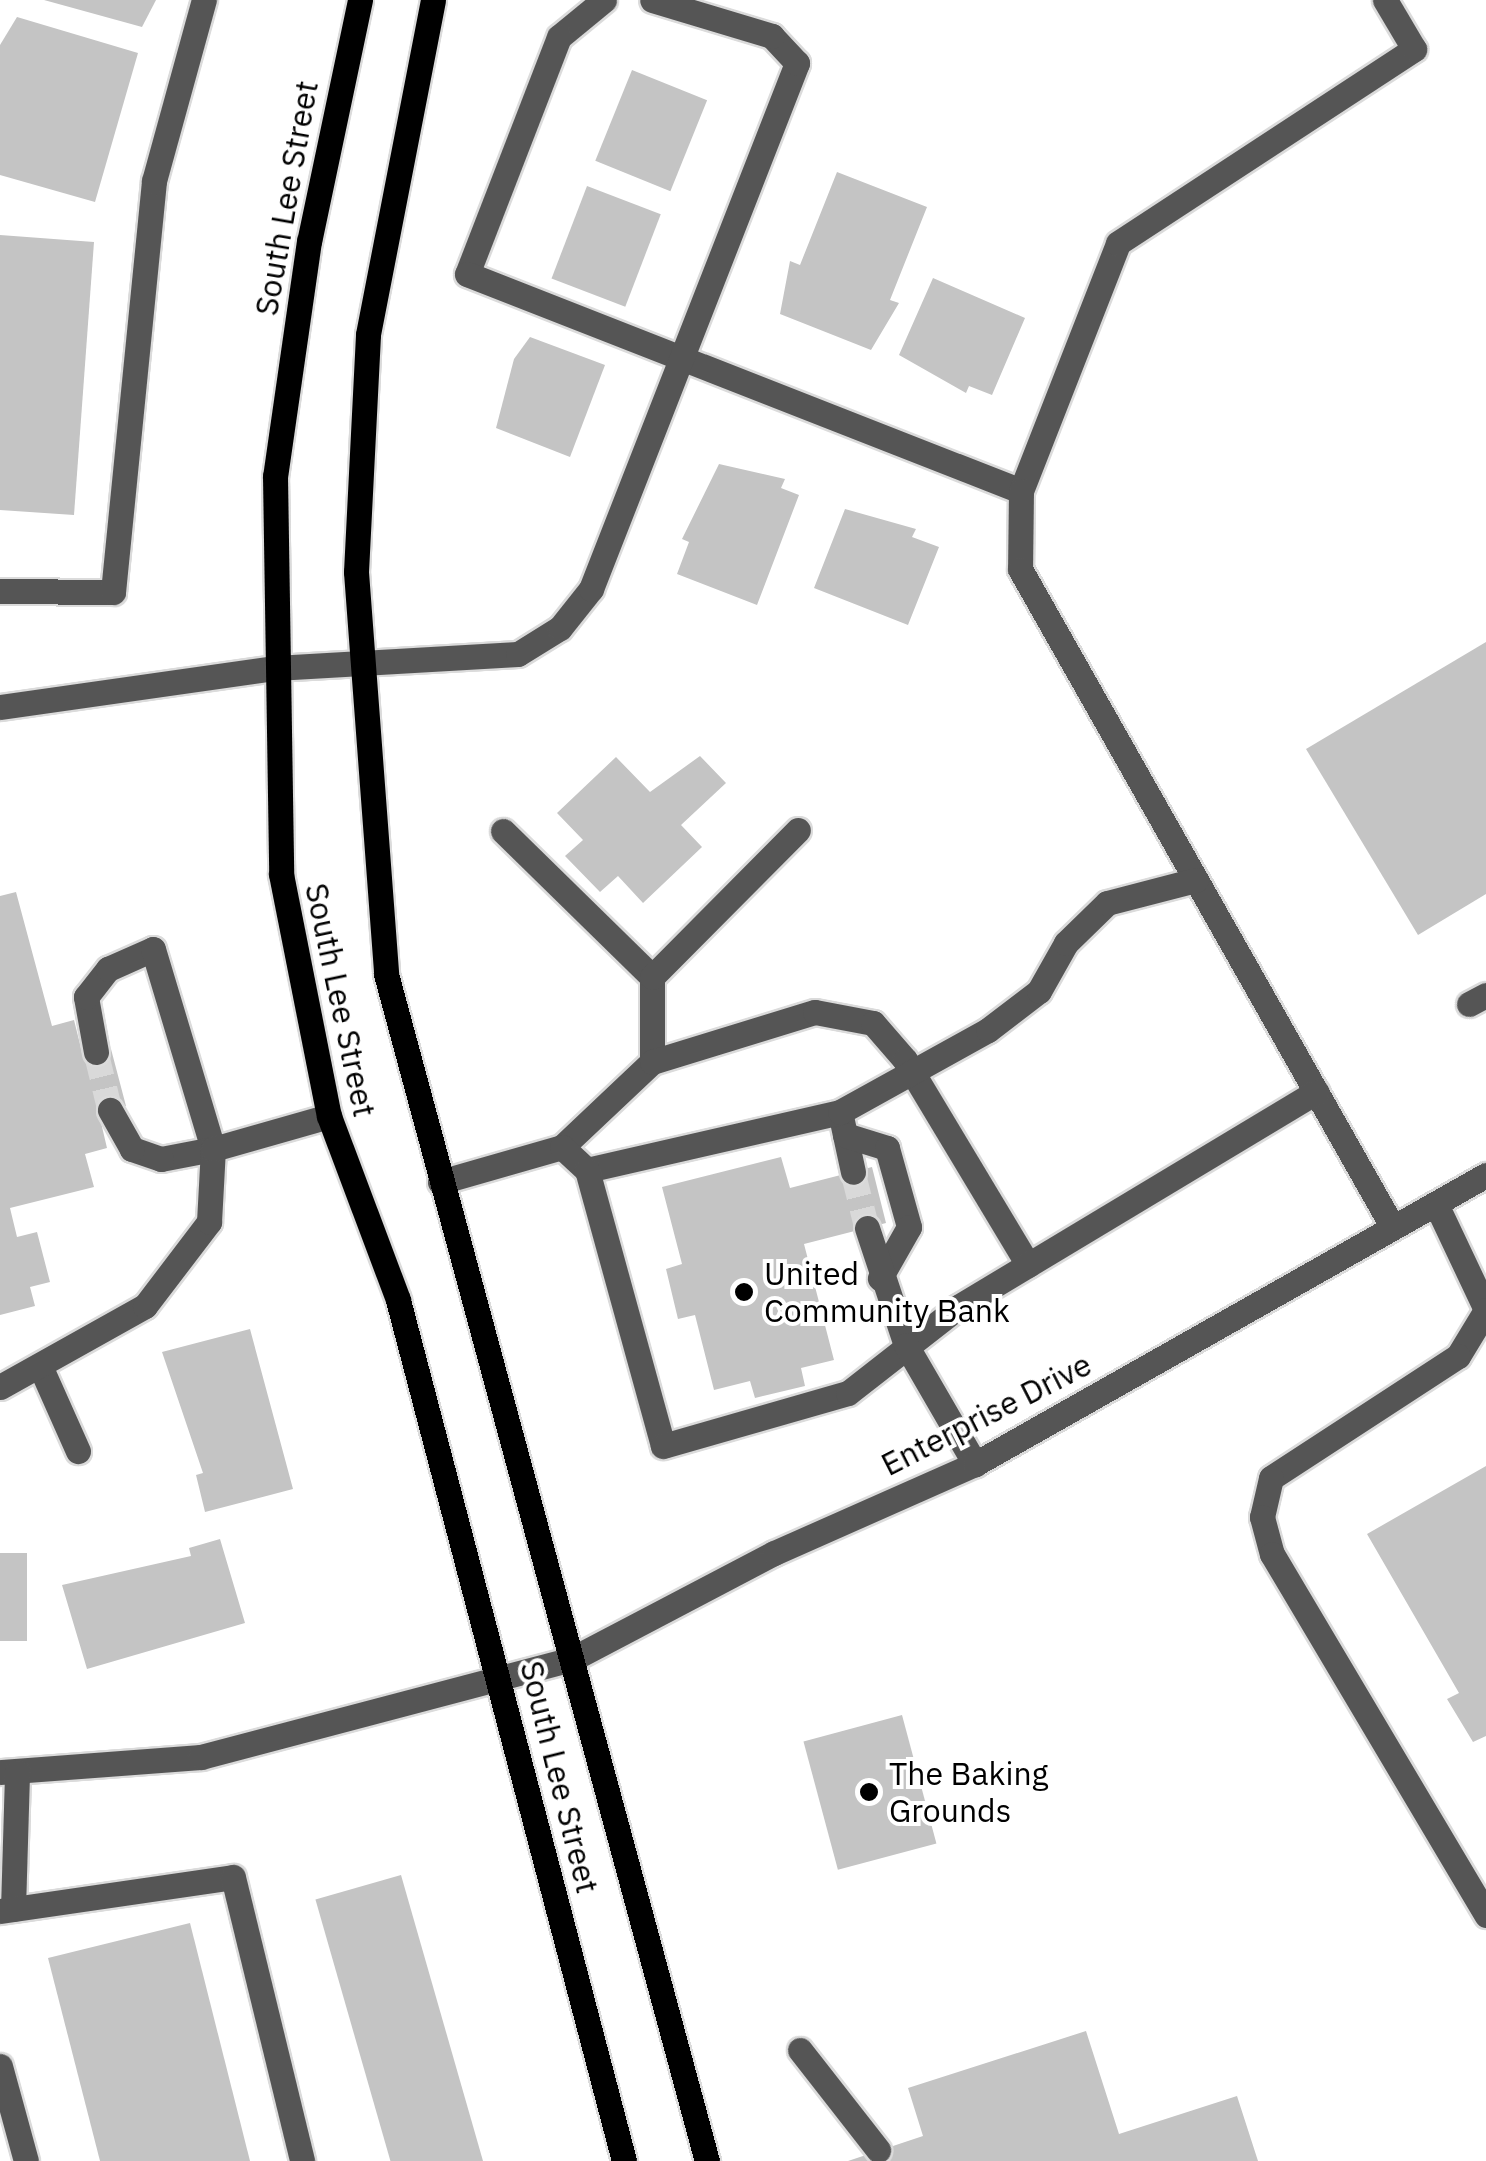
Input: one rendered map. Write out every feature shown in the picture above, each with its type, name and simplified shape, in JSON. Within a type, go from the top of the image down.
[{"type":"main road","name":"South Lee Street","points":[[360,0],[309,241],[274,476],[282,874],[328,1116],[398,1300],[501,1677],[624,2161]]},
{"type":"main road","name":"South Lee Street","points":[[433,0],[368,335],[356,572],[386,974],[707,2161]]},
{"type":"street","points":[[0,592],[113,592],[154,180],[204,0]]},
{"type":"street","points":[[604,0],[560,37],[467,274],[1021,491]]},
{"type":"street","points":[[0,707],[276,668],[518,654],[560,628],[591,589],[798,62],[772,36],[652,0]]},
{"type":"street","points":[[1385,0],[1414,50],[1118,243],[1021,491],[1020,569],[1392,1226]]},
{"type":"street","points":[[652,1062],[652,978],[798,830]]},
{"type":"street","points":[[503,831],[652,978]]},
{"type":"street","points":[[587,1170],[842,1123],[911,1070],[988,1030],[1038,991],[1066,943],[1107,903],[1196,880]]},
{"type":"street","points":[[0,1387],[41,1368],[144,1306],[210,1222],[213,1149],[153,949],[108,969],[86,998],[96,1052]]},
{"type":"street","points":[[440,1182],[562,1147],[652,1062],[815,1012],[873,1023],[911,1070],[1028,1264]]},
{"type":"street","points":[[562,1147],[587,1170],[663,1446],[848,1393],[906,1345],[1028,1264],[1316,1092]]},
{"type":"street","points":[[110,1110],[132,1149],[161,1159],[213,1149],[328,1116]]},
{"type":"street","points":[[842,1123],[853,1172]]},
{"type":"street","points":[[842,1123],[887,1148],[909,1227],[880,1278]]},
{"type":"street","name":"Enterprise Drive","points":[[8,1772],[201,1756],[572,1659],[774,1552],[975,1464],[1486,1175]]},
{"type":"street","points":[[1436,1204],[1486,1310],[1458,1356],[1271,1478],[1262,1518],[1272,1554],[1486,1915]]},
{"type":"street","points":[[867,1228],[880,1278],[906,1345],[975,1464]]},
{"type":"street","points":[[41,1368],[78,1451]]},
{"type":"street","points":[[8,1772],[6,1910],[234,1876],[302,2161]]},
{"type":"street","points":[[800,2050],[878,2150]]},
{"type":"street","points":[[0,2066],[26,2161]]},
{"type":"building","points":[[44,0],[156,0],[142,27]]},
{"type":"building","points":[[17,17],[138,53],[95,202],[0,175],[0,45]]},
{"type":"building","points":[[632,70],[707,100],[670,191],[595,161]]},
{"type":"building","points":[[837,172],[927,207],[890,300],[899,303],[871,350],[780,314],[790,261],[800,265]]},
{"type":"building","points":[[587,186],[661,214],[625,307],[552,278]]},
{"type":"building","points":[[0,235],[94,242],[74,515],[0,510]]},
{"type":"building","points":[[933,278],[1025,318],[992,395],[969,386],[966,393],[899,355]]},
{"type":"building","points":[[530,337],[605,365],[570,457],[496,428],[514,359]]},
{"type":"building","points":[[719,464],[785,479],[781,488],[799,495],[757,605],[677,574],[689,542],[682,539]]},
{"type":"building","points":[[845,509],[916,529],[912,537],[939,547],[908,625],[814,588]]},
{"type":"building","points":[[1486,642],[1486,894],[1418,935],[1306,749]]},
{"type":"building","points":[[700,756],[726,783],[681,825],[702,847],[643,903],[618,876],[600,892],[565,856],[583,840],[557,813],[616,757],[650,792]]},
{"type":"building","points":[[16,892],[52,1026],[74,1020],[83,1056],[111,1049],[126,1106],[99,1114],[107,1148],[85,1154],[94,1187],[10,1208],[17,1237],[37,1232],[50,1282],[30,1287],[35,1306],[0,1315],[0,896]]},
{"type":"building","name":"United Community Bank","points":[[781,1157],[790,1188],[872,1167],[886,1223],[804,1244],[834,1360],[801,1368],[805,1386],[755,1398],[750,1381],[714,1390],[695,1315],[678,1319],[666,1269],[682,1264],[662,1187]]},
{"type":"building","points":[[250,1329],[293,1489],[205,1512],[196,1475],[203,1473],[162,1352]]},
{"type":"building","points":[[1486,1466],[1486,1736],[1473,1742],[1447,1699],[1459,1693],[1367,1534]]},
{"type":"building","points":[[220,1539],[245,1623],[87,1669],[62,1585],[191,1556],[189,1548]]},
{"type":"building","points":[[0,1553],[27,1553],[27,1641],[0,1641]]},
{"type":"building","name":"The Baking Grounds","points":[[902,1715],[936,1843],[838,1870],[803,1741]]},
{"type":"building","points":[[401,1875],[483,2161],[390,2161],[315,1900]]},
{"type":"building","points":[[190,1923],[250,2161],[100,2161],[48,1958]]},
{"type":"building","points":[[1086,2031],[1119,2134],[1237,2096],[1258,2161],[848,2161],[923,2136],[908,2088]]},
{"type":"tunnel","points":[[96,1052],[110,1110]]},
{"type":"tunnel","points":[[853,1172],[867,1228]]},
{"type":"place","name":"United Community Bank","points":[[744,1292]]},
{"type":"place","name":"The Baking Grounds","points":[[869,1792]]}]
